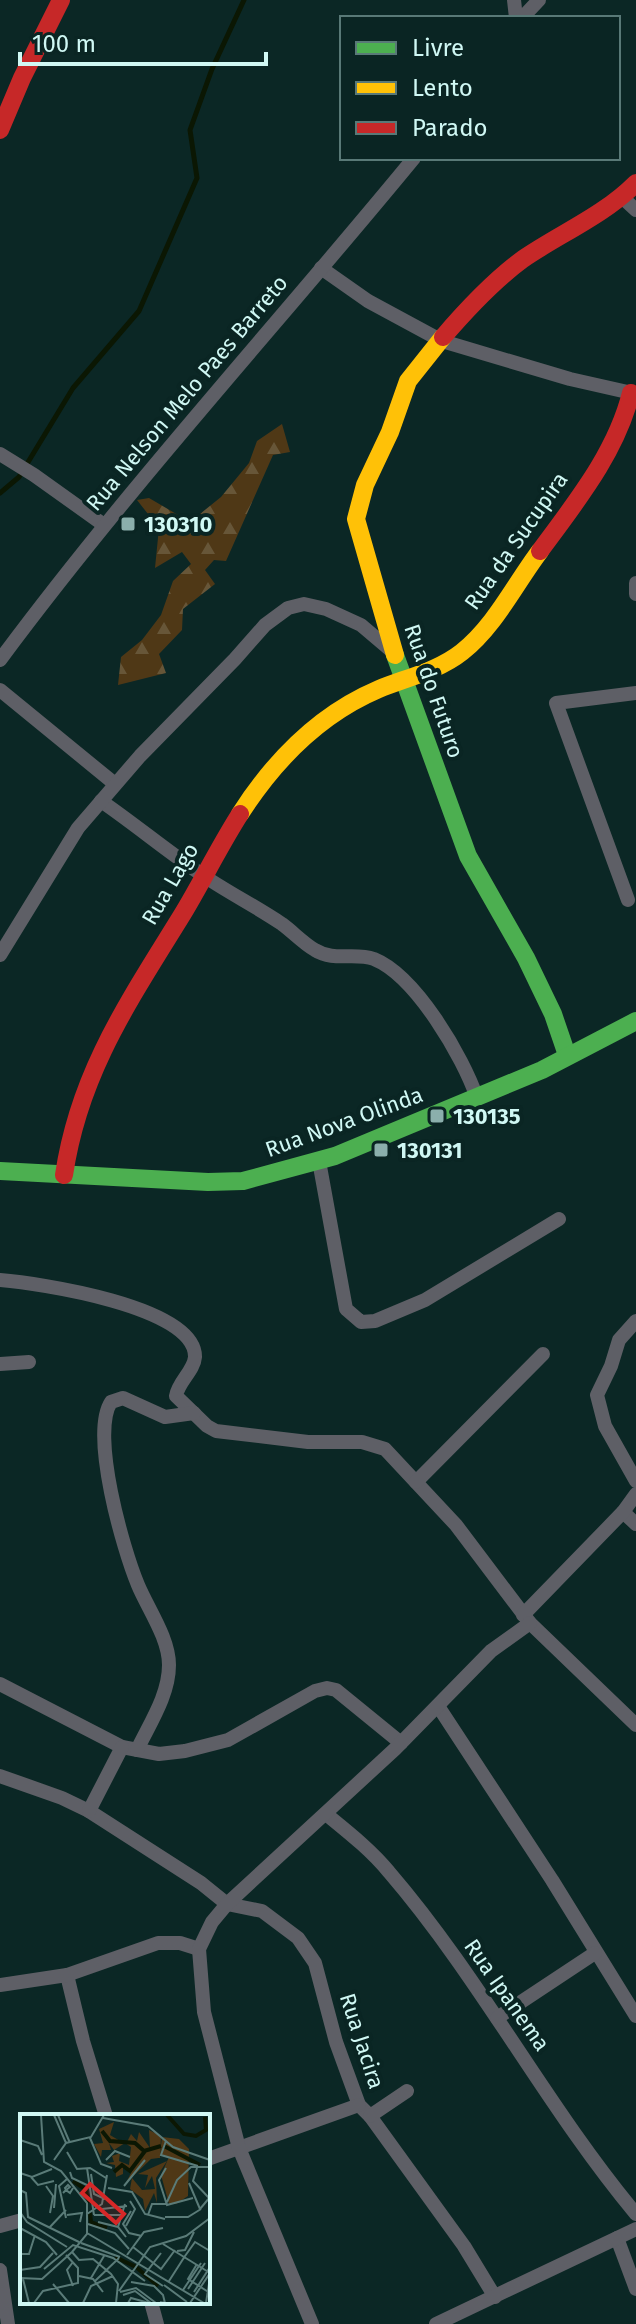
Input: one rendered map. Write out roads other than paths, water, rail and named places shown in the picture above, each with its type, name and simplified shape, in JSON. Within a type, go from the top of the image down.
[{"type":"street","points":[[0,130],[61,0]]},
{"type":"street","points":[[521,16],[539,0]]},
{"type":"street","name":"Rua Nelson Melo Paes Barreto","points":[[0,660],[104,525],[412,160]]},
{"type":"street","name":"Rua do Futuro","points":[[567,1055],[540,986],[468,856],[402,681],[356,519],[359,499],[412,374],[487,287],[524,259],[596,218],[629,204],[636,183]]},
{"type":"street","points":[[321,268],[368,301],[442,341],[570,379],[634,393]]},
{"type":"street","name":"Rua da Sucupira","points":[[402,681],[452,660],[482,629],[603,459],[621,427],[634,393]]},
{"type":"street","points":[[0,454],[104,525]]},
{"type":"street","points":[[636,583],[636,594]]},
{"type":"street","points":[[0,955],[60,854],[101,801],[265,625],[288,608],[304,604],[326,609],[361,625],[394,653]]},
{"type":"street","name":"Rua Lago","points":[[64,1175],[65,1148],[97,1065],[154,958],[262,781],[292,749],[354,701],[402,681]]},
{"type":"street","points":[[0,690],[115,784]]},
{"type":"street","points":[[628,900],[556,703],[636,693]]},
{"type":"street","points":[[101,801],[204,876],[324,955],[364,956],[387,966],[409,986],[449,1039],[468,1070],[477,1098]]},
{"type":"street","name":"Rua Nova Olinda","points":[[0,1171],[208,1182],[243,1181],[319,1161],[477,1098],[542,1070],[636,1021]]},
{"type":"street","points":[[319,1161],[346,1309],[361,1322],[375,1321],[425,1300],[559,1219]]},
{"type":"street","points":[[0,1280],[40,1284],[104,1299],[170,1324],[190,1344],[195,1358],[176,1392],[180,1401],[216,1431],[270,1439],[375,1444],[392,1456],[456,1525],[527,1619],[636,1725]]},
{"type":"street","points":[[636,1321],[619,1340],[608,1375],[597,1395],[605,1426],[636,1481]]},
{"type":"street","points":[[416,1482],[543,1354]]},
{"type":"street","points":[[0,1364],[29,1362]]},
{"type":"street","points":[[89,1811],[164,1694],[169,1660],[163,1638],[123,1545],[104,1446],[104,1411],[111,1402],[123,1398],[165,1417],[194,1413]]},
{"type":"street","points":[[312,2324],[239,2148],[204,2012],[199,1949],[212,1922],[227,1904],[401,1743],[491,1651],[527,1619],[636,1494]]},
{"type":"street","points":[[623,1512],[636,1524]]},
{"type":"street","points":[[0,1684],[130,1748],[159,1754],[228,1740],[315,1691],[327,1688],[346,1696],[401,1743]]},
{"type":"street","points":[[438,1706],[552,1880],[636,2016]]},
{"type":"street","name":"Rua Jacira","points":[[0,1776],[89,1811],[201,1883],[227,1904],[262,1911],[298,1938],[315,1963],[336,2042],[365,2110],[457,2236],[495,2297]]},
{"type":"street","name":"Rua Ipanema","points":[[326,1814],[389,1871],[636,2214]]},
{"type":"street","points":[[0,1985],[67,1975],[158,1943],[180,1943],[199,1949]]},
{"type":"street","points":[[497,2018],[595,1953]]},
{"type":"street","points":[[67,1975],[105,2114]]},
{"type":"street","points":[[210,2158],[365,2110],[407,2091]]},
{"type":"street","points":[[0,2226],[20,2221]]},
{"type":"street","points":[[436,2324],[636,2229]]},
{"type":"street","points":[[617,2238],[636,2289]]},
{"type":"street","points":[[0,2270],[8,2324]]},
{"type":"street","points":[[152,2304],[157,2324]]},
{"type":"waterway","points":[[0,493],[19,477],[73,388],[139,311],[197,178],[190,130],[212,69],[244,0]]},
{"type":"place","name":"130310","points":[[128,524]]},
{"type":"place","name":"130135","points":[[437,1116]]},
{"type":"place","name":"130131","points":[[381,1150]]}]
